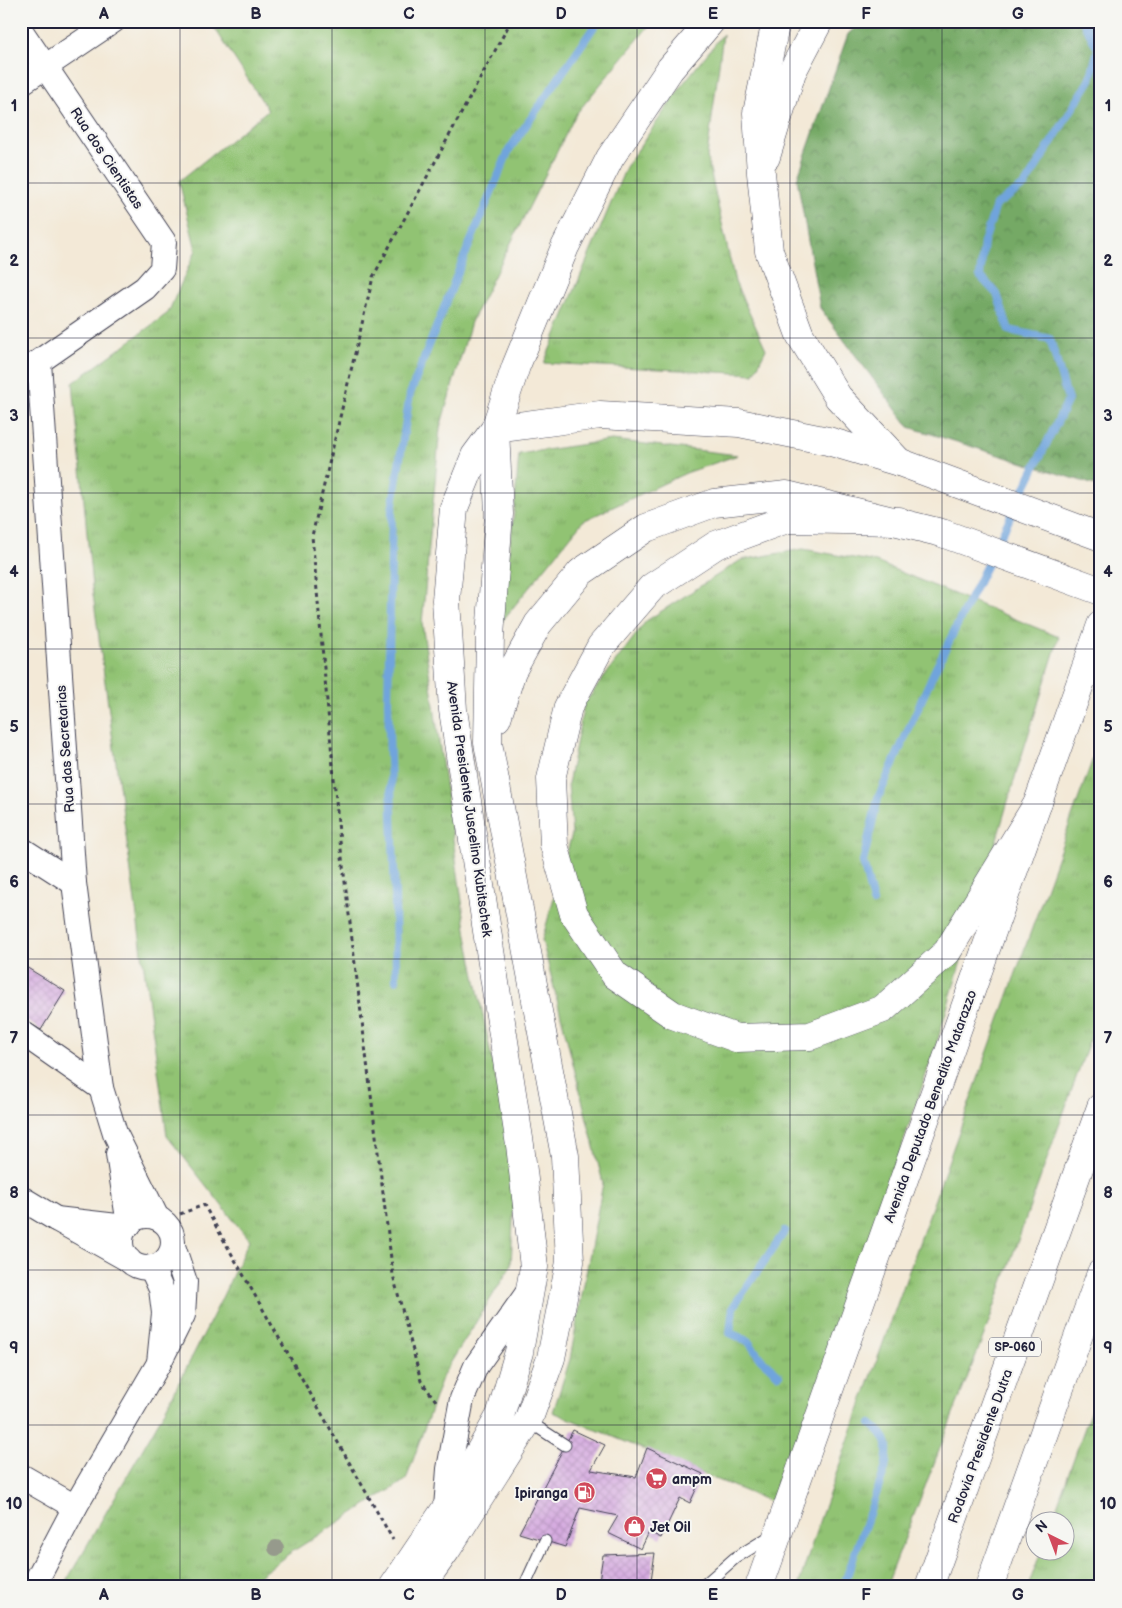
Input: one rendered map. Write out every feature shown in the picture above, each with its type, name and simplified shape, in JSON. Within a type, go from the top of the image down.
[{"type":"main road","points":[[711,21],[670,69],[610,158],[565,247],[516,366],[495,429],[600,415],[739,423],[828,441],[899,462],[1101,537]]},
{"type":"main road","points":[[776,21],[758,113],[761,173],[769,251],[800,335],[838,397],[899,462]]},
{"type":"main road","points":[[761,173],[792,72],[820,21]]},
{"type":"main road","name":"Avenida Presidente Juscelino Kubitschek","points":[[417,1582],[447,1549],[528,1422],[551,1358],[570,1262],[565,1156],[488,743],[490,636],[499,514],[495,429]]},
{"type":"main road","name":"Avenida Presidente Juscelino Kubitschek","points":[[417,1582],[446,1508],[500,1416],[520,1352],[534,1267],[524,1181],[453,710],[446,600],[454,508],[475,456],[495,429]]},
{"type":"main road","points":[[488,743],[512,671],[538,624],[581,572],[646,528],[714,503],[787,495],[942,533],[1101,591]]},
{"type":"main road","points":[[899,521],[788,519],[716,545],[652,587],[601,646],[568,707],[551,779],[554,845],[574,914],[615,975],[672,1016],[736,1038],[810,1036],[883,1008],[946,952],[1038,804]]},
{"type":"main road","name":"Avenida Deputado Benedito Matarazzo","points":[[759,1587],[1101,625]]},
{"type":"main road","name":"Rodovia Presidente Dutra","points":[[929,1587],[1101,1107]]},
{"type":"main road","points":[[989,1587],[1101,1273]]},
{"type":"street","points":[[21,83],[113,21]]},
{"type":"street","name":"Rua dos Cientistas","points":[[21,30],[164,242],[162,269],[144,288],[30,368]]},
{"type":"street","name":"Rua das Secretarias","points":[[30,368],[74,883],[101,1088],[115,1133],[127,1226]]},
{"type":"street","points":[[21,849],[74,883]]},
{"type":"street","points":[[21,1032],[101,1088]]},
{"type":"street","name":"Rua das Secretarias","points":[[115,1133],[161,1220]]},
{"type":"street","points":[[21,1198],[143,1268],[152,1267],[166,1260],[173,1246]]},
{"type":"street","points":[[33,1587],[75,1507],[159,1363],[183,1315],[185,1282],[173,1246],[173,1237],[170,1229],[161,1220],[148,1216],[140,1217],[127,1226],[121,1240],[124,1254],[129,1260]]},
{"type":"street","points":[[56,1219],[127,1226]]},
{"type":"street","points":[[152,1267],[161,1289],[164,1313],[159,1363]]},
{"type":"street","points":[[446,1508],[449,1469],[462,1399],[476,1366],[530,1289]]},
{"type":"street","points":[[21,1476],[75,1507]]},
{"type":"lane","points":[[528,1422],[565,1445]]},
{"type":"lane","points":[[702,1587],[735,1558],[779,1530]]},
{"type":"lane","points":[[524,1587],[545,1541]]},
{"type":"path","points":[[456,1427],[421,1381],[393,1274],[339,833],[312,536],[373,277],[511,21]]},
{"type":"path","points":[[161,1220],[204,1206],[417,1582]]},
{"type":"green space","points":[[210,21],[653,21],[576,114],[471,322],[440,428],[422,623],[467,936],[515,1174],[511,1266],[443,1375],[406,1480],[290,1553],[244,1587],[63,1587],[164,1412],[249,1240],[167,1136],[92,587],[73,383],[168,313],[196,250],[179,181],[268,110]]},
{"type":"green space","points":[[863,21],[1101,21],[1101,487],[909,427],[820,308],[797,179],[848,34]]},
{"type":"green space","points":[[723,34],[707,156],[735,282],[766,349],[754,374],[544,363],[626,167],[682,85]]},
{"type":"green space","points":[[612,440],[738,455],[686,473],[583,521],[499,625],[514,513],[519,454]]},
{"type":"green space","points":[[803,549],[876,562],[1059,637],[1016,774],[938,1039],[781,1506],[553,1412],[570,1359],[603,1183],[542,940],[572,834],[568,784],[584,704],[646,621],[741,560]]},
{"type":"green space","points":[[1101,736],[1101,1008],[987,1327],[886,1587],[798,1587],[820,1519]]},
{"type":"green space","points":[[1101,1382],[1101,1587],[1028,1587],[1038,1560],[1074,1560],[1074,1510],[1056,1510]]},
{"type":"building","points":[[21,964],[65,991],[41,1030],[21,1018]]},
{"type":"building","points":[[573,1430],[605,1445],[591,1470],[636,1477],[647,1448],[703,1474],[690,1503],[680,1498],[661,1538],[649,1532],[641,1549],[608,1533],[618,1516],[580,1508],[565,1547],[519,1533]]},
{"type":"building","points":[[655,1553],[650,1587],[598,1587],[603,1555]]},
{"type":"waterway","points":[[396,980],[388,703],[392,510],[410,394],[509,150],[598,21]]},
{"type":"waterway","points":[[873,902],[863,862],[878,798],[935,670],[1068,400],[1050,339],[1009,330],[997,294],[980,276],[984,242],[996,205],[1025,185],[1090,80],[1098,49],[1083,21]]},
{"type":"waterway","points":[[779,1375],[761,1359],[748,1341],[730,1333],[733,1307],[785,1231]]},
{"type":"waterway","points":[[843,1587],[885,1469],[887,1443],[882,1434],[871,1424]]},
{"type":"place","name":"ampm","points":[[656,1479]]},
{"type":"place","name":"Ipiranga","points":[[584,1493]]},
{"type":"place","name":"Jet Oil","points":[[634,1527]]}]
